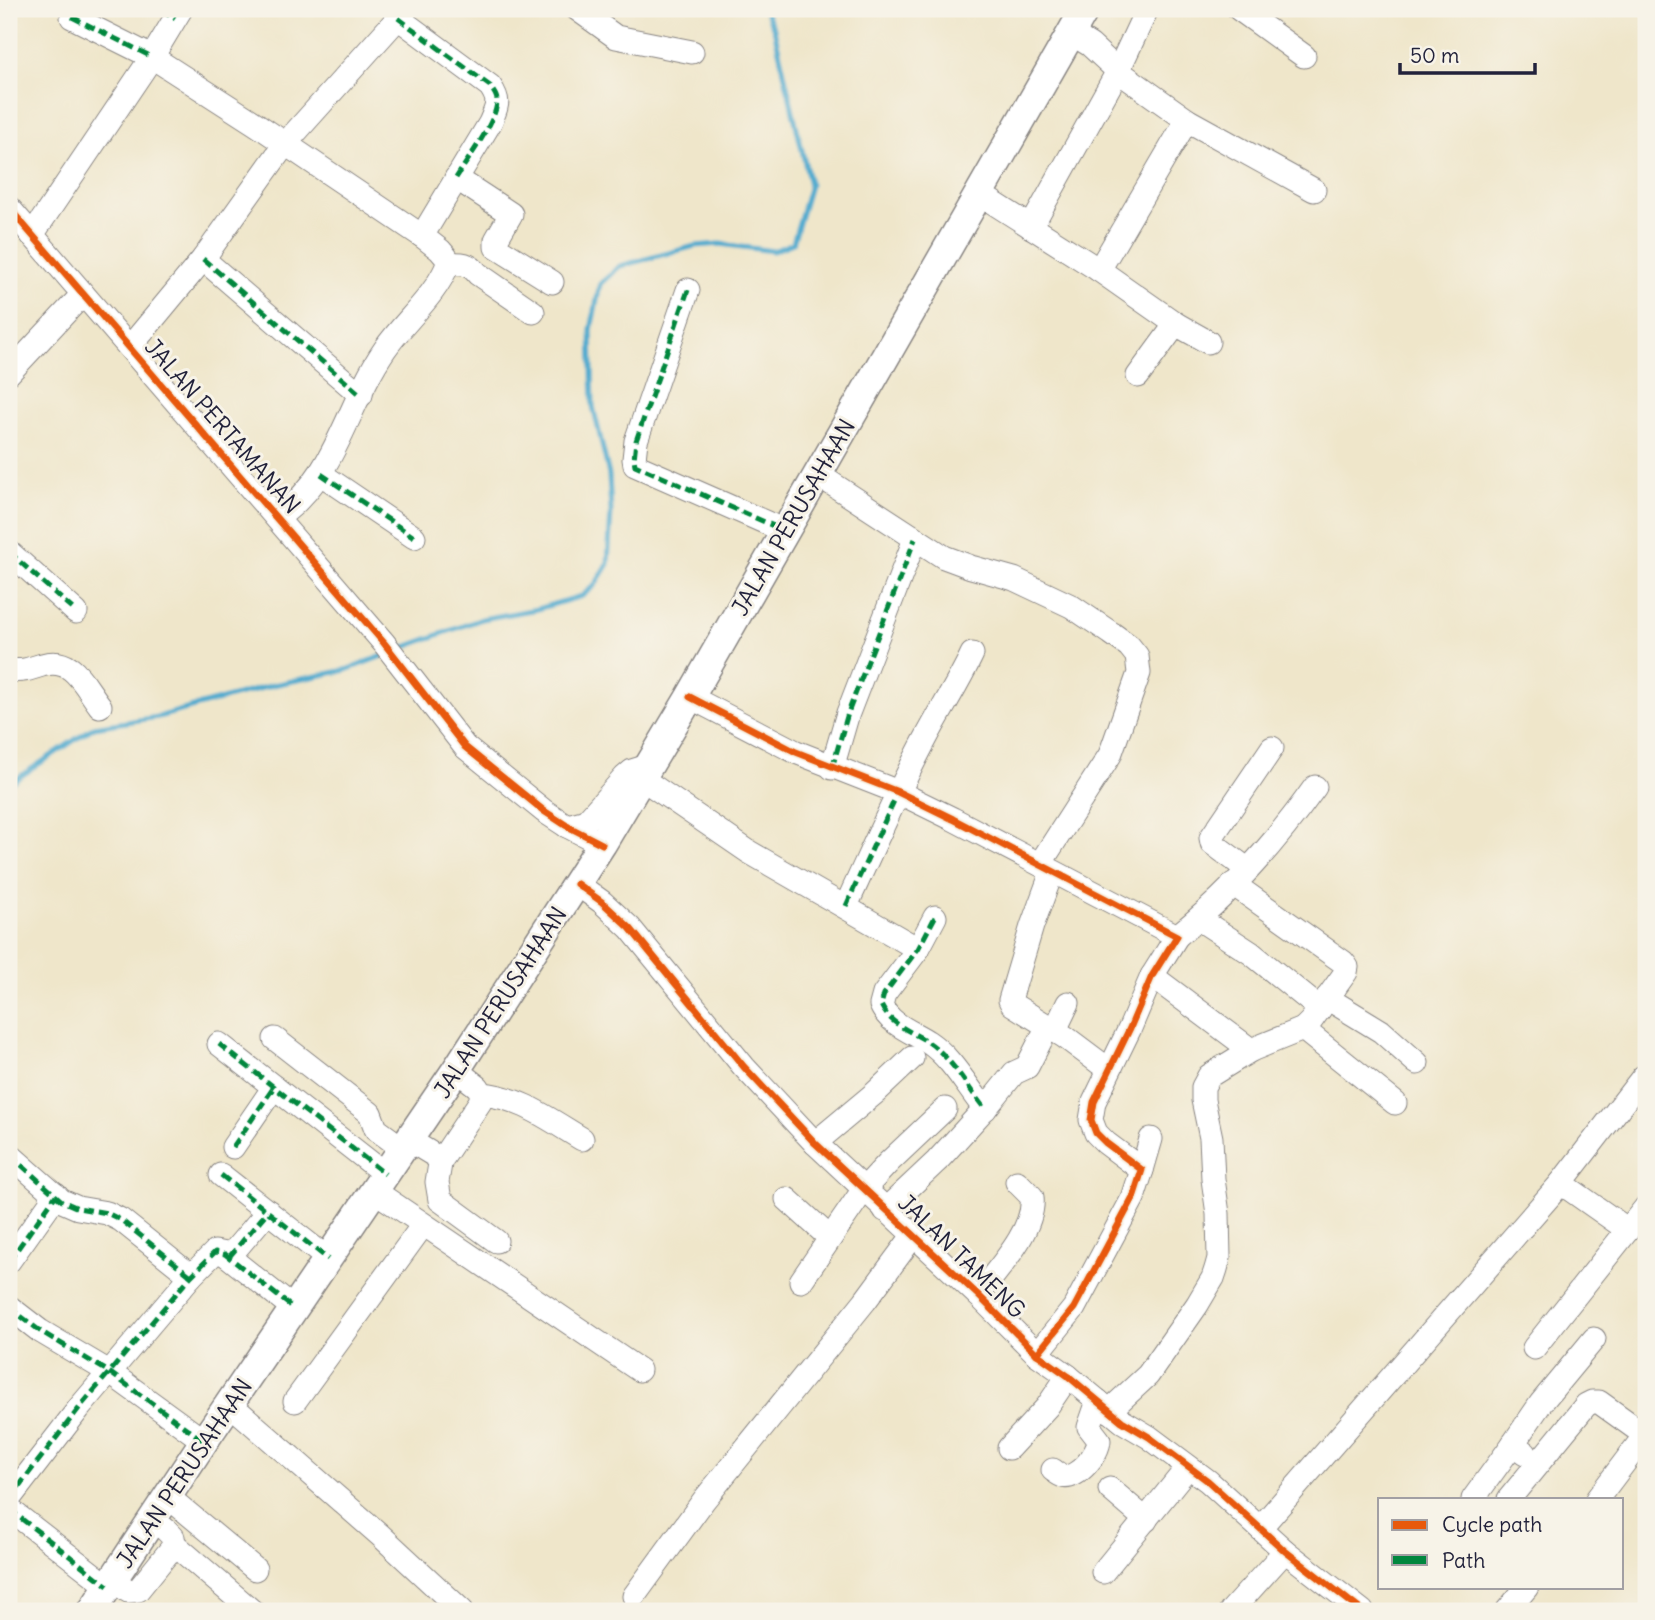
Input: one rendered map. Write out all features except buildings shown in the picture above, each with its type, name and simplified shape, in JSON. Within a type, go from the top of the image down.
[{"type":"main road","name":"JALAN PERUSAHAAN","points":[[92,1611],[293,1308],[456,1070],[602,844],[690,697],[1085,9]]},
{"type":"street","points":[[577,9],[616,37],[692,52]]},
{"type":"street","points":[[1031,227],[1118,71],[1147,9]]},
{"type":"street","points":[[1239,9],[1304,56]]},
{"type":"street","points":[[32,235],[152,57],[172,12]]},
{"type":"street","points":[[130,347],[204,259],[285,144],[402,14],[490,86],[497,96],[498,105],[422,236]]},
{"type":"street","points":[[72,17],[152,57],[422,236],[446,257],[448,264],[436,286],[386,347],[369,375],[321,474],[276,518]]},
{"type":"street","points":[[1072,34],[1187,120],[1314,190]]},
{"type":"street","points":[[1099,270],[1187,120]]},
{"type":"street","points":[[456,178],[511,214],[496,240],[496,247],[552,282]]},
{"type":"street","points":[[978,193],[1099,270],[1175,324],[1208,342]]},
{"type":"street","name":"JALAN PERTAMANAN","points":[[9,208],[384,643],[465,747],[519,793],[567,827],[602,844]]},
{"type":"street","points":[[204,259],[361,395]]},
{"type":"street","points":[[448,264],[463,263],[472,267],[533,312]]},
{"type":"street","points":[[688,290],[636,441],[634,459],[639,468],[785,530]]},
{"type":"street","points":[[9,373],[83,294]]},
{"type":"street","points":[[1138,376],[1175,324]]},
{"type":"street","points":[[321,474],[414,537]]},
{"type":"street","points":[[817,474],[944,557],[971,568],[1014,579],[1071,606],[1120,640],[1137,656],[1139,673],[1111,755],[1046,868],[1010,1000],[1012,1004],[1109,1070]]},
{"type":"street","points":[[832,768],[848,713],[915,539]]},
{"type":"street","points":[[9,552],[76,612]]},
{"type":"street","points":[[846,906],[898,792],[927,736],[957,687],[972,654]]},
{"type":"street","points":[[9,670],[20,671],[60,662],[69,666],[100,706]]},
{"type":"street","points":[[690,697],[796,752],[898,792],[1177,936]]},
{"type":"street","points":[[1053,1469],[1062,1476],[1072,1476],[1079,1472],[1098,1448],[1099,1440],[1089,1427],[1104,1406],[1148,1375],[1213,1278],[1219,1258],[1218,1214],[1211,1138],[1203,1100],[1203,1087],[1209,1076],[1251,1050],[1303,1029],[1346,972],[1347,967],[1343,962],[1240,876],[1212,843],[1212,838],[1272,748]]},
{"type":"street","points":[[567,827],[586,821],[632,771],[645,772],[748,852],[918,949]]},
{"type":"street","points":[[1142,1170],[1106,1143],[1092,1127],[1090,1120],[1094,1102],[1152,976],[1177,936],[1221,899],[1272,843],[1315,787]]},
{"type":"street","name":"JALAN TAMENG","points":[[577,884],[602,902],[630,928],[744,1067],[815,1143],[978,1295],[1037,1354],[1236,1504],[1349,1608]]},
{"type":"street","points":[[935,917],[918,949],[881,999],[884,1011],[897,1025],[939,1051],[985,1109]]},
{"type":"street","points":[[1199,919],[1324,1004],[1381,1031],[1417,1063]]},
{"type":"street","points":[[1152,976],[1251,1050]]},
{"type":"street","points":[[885,1210],[937,1161],[1014,1073],[1031,1063],[1068,1003]]},
{"type":"street","points":[[1303,1029],[1395,1103]]},
{"type":"street","points":[[275,1039],[370,1113],[376,1129],[441,1158]]},
{"type":"street","points":[[219,1044],[274,1087],[423,1225],[639,1370]]},
{"type":"street","points":[[815,1143],[912,1058]]},
{"type":"street","points":[[456,1070],[478,1087],[482,1094],[480,1102],[441,1158],[437,1182],[440,1200],[496,1241]]},
{"type":"street","points":[[1261,1528],[1561,1183],[1643,1077]]},
{"type":"street","points":[[233,1147],[274,1087]]},
{"type":"street","points":[[482,1094],[507,1097],[582,1139]]},
{"type":"street","points":[[801,1281],[864,1189],[945,1109]]},
{"type":"street","points":[[1037,1354],[1074,1308],[1128,1209],[1152,1139]]},
{"type":"street","points":[[10,1154],[56,1195],[78,1208],[107,1213],[121,1220],[191,1276]]},
{"type":"street","points":[[221,1175],[328,1259]]},
{"type":"street","points":[[978,1295],[1023,1233],[1033,1212],[1032,1197],[1017,1182]]},
{"type":"street","points":[[1561,1183],[1628,1230]]},
{"type":"street","points":[[9,1261],[56,1195]]},
{"type":"street","points":[[787,1199],[830,1238]]},
{"type":"street","points":[[1534,1348],[1646,1207]]},
{"type":"street","points":[[229,1256],[268,1211]]},
{"type":"street","points":[[295,1401],[423,1225]]},
{"type":"street","points":[[634,1596],[704,1500],[857,1311],[913,1236]]},
{"type":"street","points":[[12,1488],[191,1276],[215,1252],[229,1256],[293,1308]]},
{"type":"street","points":[[9,1307],[40,1331],[109,1372],[204,1441]]},
{"type":"street","points":[[1474,1498],[1541,1403],[1594,1339]]},
{"type":"street","points":[[1009,1448],[1047,1406],[1068,1376]]},
{"type":"street","points":[[1510,1498],[1586,1405],[1599,1402],[1646,1435],[1598,1498]]},
{"type":"street","points":[[230,1404],[380,1535],[462,1611]]},
{"type":"street","points":[[1513,1444],[1539,1464]]},
{"type":"street","points":[[1103,1572],[1188,1467]]},
{"type":"street","points":[[1110,1489],[1146,1520]]},
{"type":"street","points":[[167,1496],[255,1569]]},
{"type":"street","points":[[9,1508],[111,1583],[128,1591],[138,1590],[174,1544]]},
{"type":"street","points":[[152,1520],[173,1537],[174,1544],[252,1611]]},
{"type":"street","points":[[1231,1611],[1285,1550]]},
{"type":"street","points":[[1507,1611],[1526,1588]]},
{"type":"waterway","points":[[397,650],[482,619],[537,609],[582,596],[595,585],[608,564],[611,512],[609,475],[593,406],[591,330],[600,284],[620,266],[695,246],[720,244],[773,251],[793,243],[810,185],[774,29],[764,9]]},
{"type":"waterway","points":[[9,784],[94,727],[158,717],[273,685],[346,670],[385,655]]},
{"type":"marked path","points":[[161,9],[175,18]]},
{"type":"marked path","points":[[72,17],[152,57]]},
{"type":"marked path","points":[[398,18],[490,86],[496,97],[496,109],[492,119],[456,178]]},
{"type":"marked path","points":[[203,259],[361,395]]},
{"type":"marked path","points":[[688,290],[636,441],[635,465],[785,531]]},
{"type":"marked path","points":[[321,474],[414,537]]},
{"type":"marked path","points":[[832,768],[848,713],[915,539]]},
{"type":"marked path","points":[[9,552],[76,612]]},
{"type":"marked path","points":[[846,906],[898,792]]},
{"type":"marked path","points":[[935,917],[918,949],[884,994],[881,1005],[895,1023],[928,1042],[945,1056],[985,1109]]},
{"type":"marked path","points":[[219,1044],[385,1174]]},
{"type":"marked path","points":[[233,1147],[274,1087]]},
{"type":"marked path","points":[[10,1155],[62,1201],[78,1208],[107,1213],[121,1220],[191,1276]]},
{"type":"marked path","points":[[221,1175],[328,1259]]},
{"type":"marked path","points":[[9,1261],[56,1195]]},
{"type":"marked path","points":[[229,1257],[268,1211]]},
{"type":"marked path","points":[[9,1499],[80,1407],[191,1276],[215,1252],[225,1254],[293,1308]]},
{"type":"marked path","points":[[9,1307],[40,1331],[109,1372],[204,1441]]},
{"type":"marked path","points":[[9,1509],[108,1586]]},
{"type":"cycle path","points":[[9,208],[384,643],[465,747],[544,811],[602,844]]},
{"type":"cycle path","points":[[690,697],[796,752],[898,792],[1177,936],[1152,976],[1094,1102],[1091,1120],[1096,1133],[1142,1170],[1133,1198],[1074,1308],[1037,1354]]},
{"type":"cycle path","points":[[577,884],[602,902],[630,928],[744,1067],[815,1143],[978,1295],[1037,1354],[1122,1421],[1149,1437],[1208,1481],[1285,1551],[1362,1611]]}]
